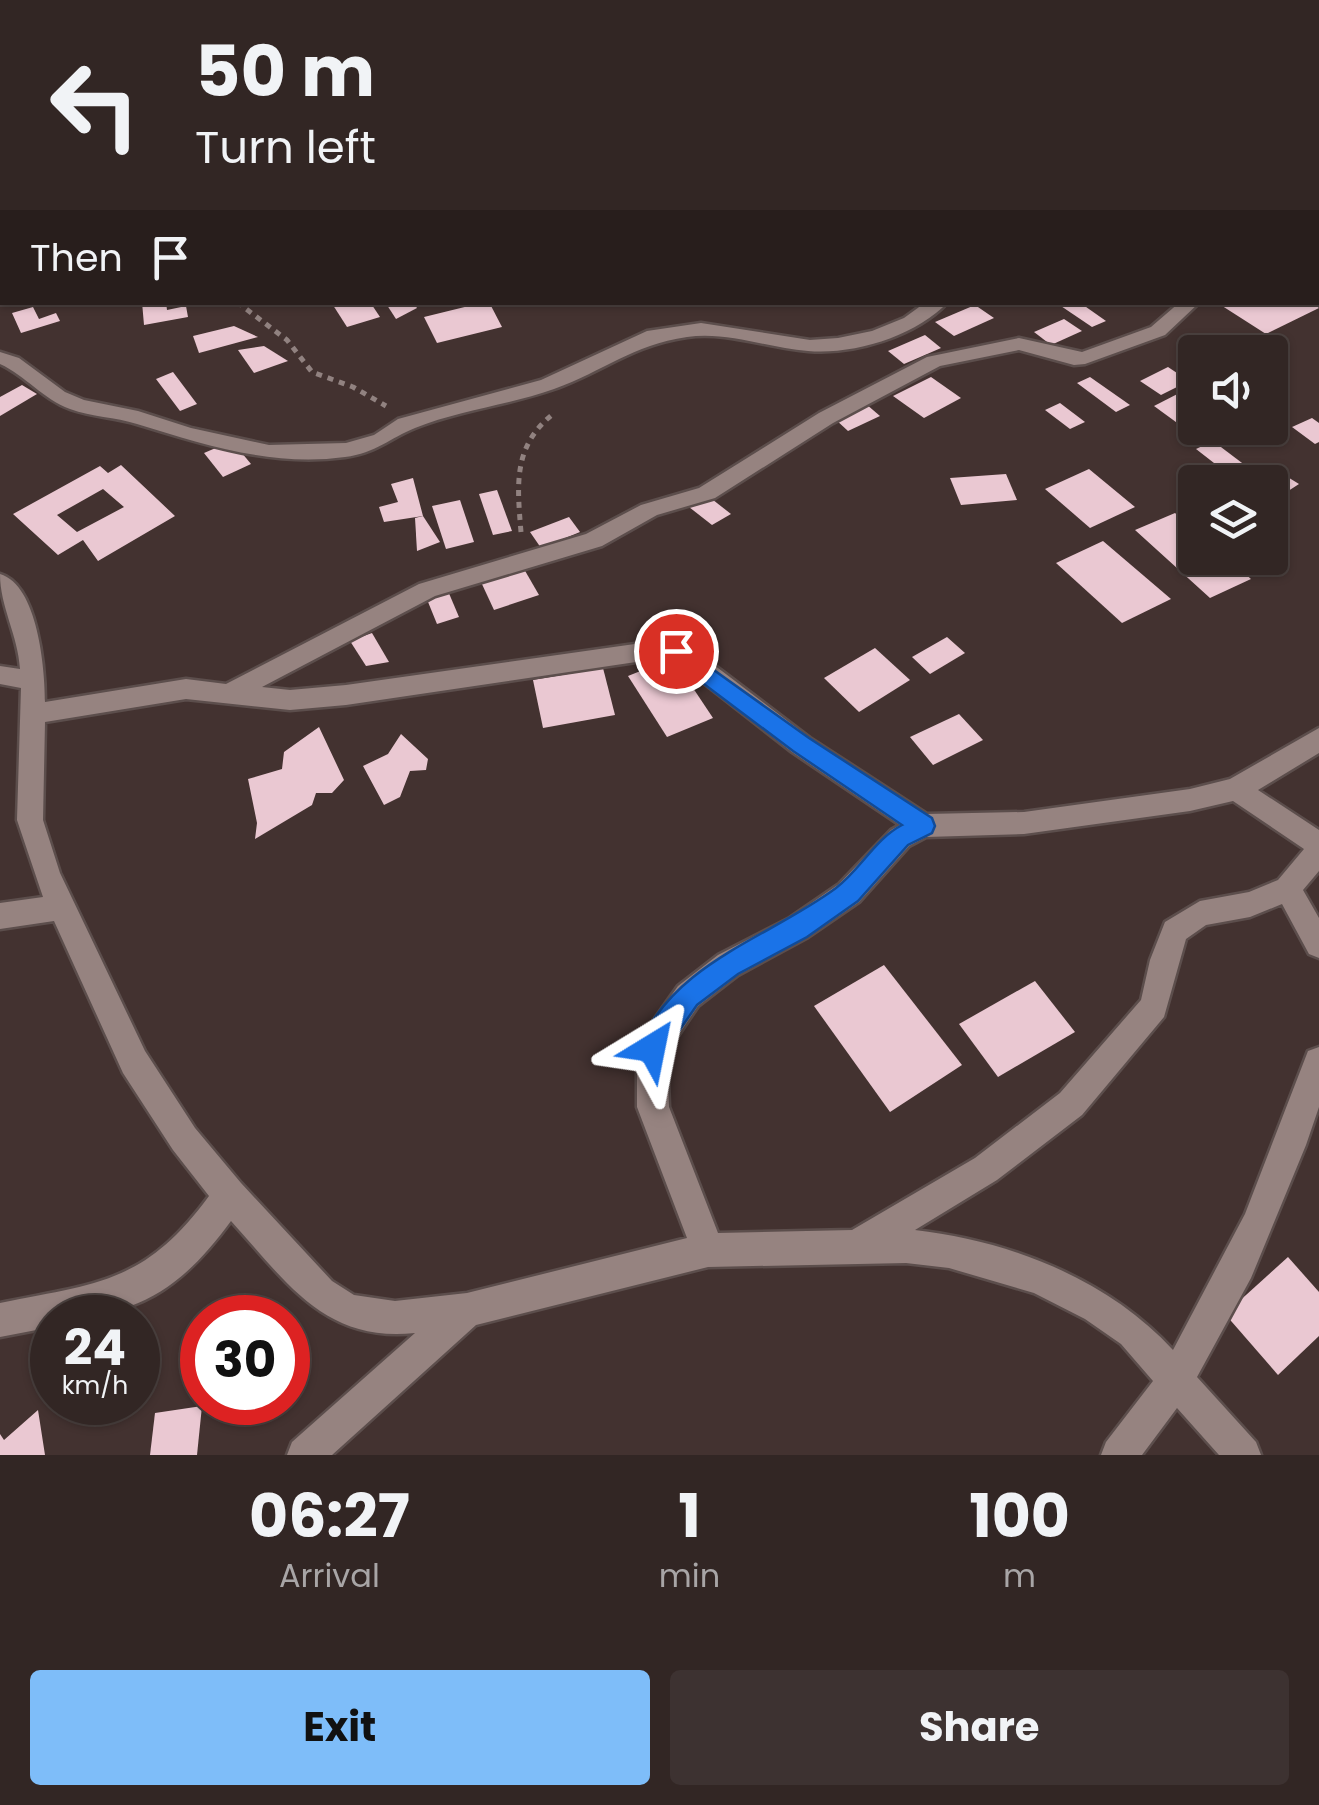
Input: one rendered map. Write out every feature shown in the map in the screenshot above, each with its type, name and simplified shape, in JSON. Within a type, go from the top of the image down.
[{"type":"street","points":[[0,358],[12,362],[58,396],[79,405],[138,416],[187,434],[269,452],[360,449],[405,424],[548,384],[662,333],[701,329],[810,346],[838,344],[877,336],[911,322],[935,305]]},
{"type":"street","points":[[231,692],[427,590],[594,540],[649,510],[720,487],[826,418],[934,361],[1019,344],[1074,359],[1085,358],[1158,330],[1188,305]]},
{"type":"street","points":[[0,582],[16,604],[30,644],[30,820],[46,874],[134,1062],[184,1139],[229,1195],[320,1293],[349,1311],[395,1318],[467,1310],[708,1250],[906,1246],[950,1251],[1040,1278],[1097,1307],[1134,1332],[1243,1455]]},
{"type":"street","points":[[32,714],[171,690],[231,692],[290,700],[346,696],[663,648],[685,656],[801,745],[923,826]]},
{"type":"street","points":[[0,675],[33,681]]},
{"type":"street","points":[[708,1250],[652,1107],[652,1048],[688,996],[728,965],[798,928],[849,893],[900,838],[923,826],[1024,822],[1190,800],[1236,789],[1298,755],[1319,738]]},
{"type":"street","points":[[852,1250],[986,1170],[1072,1104],[1154,1008],[1175,931],[1200,914],[1250,904],[1288,889],[1319,847],[1236,789]]},
{"type":"street","points":[[1288,889],[1319,945]]},
{"type":"street","points":[[0,916],[61,907]]},
{"type":"street","points":[[1119,1455],[1174,1381],[1246,1251],[1284,1166],[1319,1062]]},
{"type":"street","points":[[0,1320],[129,1290],[161,1272],[229,1195]]},
{"type":"street","points":[[306,1455],[467,1310]]},
{"type":"path","points":[[241,305],[287,340],[312,372],[378,398],[405,424]]},
{"type":"path","points":[[523,563],[518,497],[522,446],[530,430],[564,406]]},
{"type":"building","points":[[142,305],[166,305],[167,310],[186,306],[188,317],[144,325]]},
{"type":"building","points":[[333,305],[372,305],[380,317],[347,327]]},
{"type":"building","points":[[387,305],[417,308],[396,319]]},
{"type":"building","points":[[473,305],[491,305],[502,327],[437,343],[424,317]]},
{"type":"building","points":[[975,305],[994,318],[954,336],[935,322]]},
{"type":"building","points":[[1059,305],[1083,305],[1106,321],[1092,327]]},
{"type":"building","points":[[1221,305],[1319,308],[1266,334]]},
{"type":"building","points":[[33,307],[39,319],[56,313],[60,321],[21,333],[12,313]]},
{"type":"building","points":[[1064,319],[1082,331],[1051,345],[1034,332]]},
{"type":"building","points":[[234,326],[258,337],[199,353],[193,336]]},
{"type":"building","points":[[925,335],[941,348],[904,364],[888,351]]},
{"type":"building","points":[[264,346],[288,361],[254,373],[238,350]]},
{"type":"building","points":[[1168,367],[1178,374],[1178,386],[1161,395],[1140,381]]},
{"type":"building","points":[[173,372],[197,404],[180,411],[156,379]]},
{"type":"building","points":[[931,377],[961,398],[924,418],[893,396]]},
{"type":"building","points":[[1090,377],[1130,405],[1116,412],[1077,383]]},
{"type":"building","points":[[22,385],[37,394],[0,416],[0,397]]},
{"type":"building","points":[[1178,394],[1178,424],[1154,406]]},
{"type":"building","points":[[1060,403],[1085,422],[1070,429],[1045,410]]},
{"type":"building","points":[[866,404],[880,416],[848,431],[835,419]]},
{"type":"building","points":[[1312,418],[1319,423],[1319,442],[1315,444],[1292,427]]},
{"type":"building","points":[[232,441],[251,464],[223,477],[204,453]]},
{"type":"building","points":[[1218,445],[1245,465],[1217,465],[1196,449]]},
{"type":"building","points":[[121,465],[175,516],[98,561],[83,540],[58,555],[13,514],[100,466],[108,473]],"holes":[[[103,489],[124,507],[77,532],[57,515]]]},
{"type":"building","points":[[1089,469],[1135,507],[1090,528],[1045,489]]},
{"type":"building","points":[[1006,474],[1017,500],[961,505],[950,478]]},
{"type":"building","points":[[1288,477],[1299,484],[1288,491]]},
{"type":"building","points":[[413,478],[423,516],[384,522],[379,507],[398,502],[391,484]]},
{"type":"building","points":[[497,490],[512,531],[493,535],[479,494]]},
{"type":"building","points":[[708,496],[731,514],[712,525],[689,507]]},
{"type":"building","points":[[460,500],[474,542],[446,549],[432,506]]},
{"type":"building","points":[[1175,513],[1178,516],[1178,569],[1135,530]]},
{"type":"building","points":[[423,516],[440,542],[417,551],[415,518]]},
{"type":"building","points":[[569,517],[580,532],[541,548],[530,532]]},
{"type":"building","points":[[1103,541],[1171,599],[1122,623],[1056,563]]},
{"type":"building","points":[[524,569],[539,595],[494,610],[481,582]]},
{"type":"building","points":[[1185,575],[1246,575],[1251,579],[1210,598]]},
{"type":"building","points":[[448,591],[459,617],[437,624],[426,597]]},
{"type":"building","points":[[372,633],[389,662],[366,666],[350,641]]},
{"type":"building","points":[[947,637],[965,653],[930,674],[912,657]]},
{"type":"building","points":[[875,648],[910,680],[859,712],[824,678]]},
{"type":"building","points":[[673,658],[713,718],[667,737],[628,676]]},
{"type":"building","points":[[603,668],[615,715],[543,728],[533,680]]},
{"type":"building","points":[[959,714],[983,740],[933,765],[910,737]]},
{"type":"building","points":[[319,727],[344,780],[332,793],[316,793],[312,805],[255,839],[257,823],[248,779],[282,769],[284,752]]},
{"type":"building","points":[[401,734],[428,759],[426,770],[410,771],[400,797],[384,805],[363,766],[388,754]]},
{"type":"building","points":[[884,965],[962,1065],[890,1112],[814,1006]]},
{"type":"building","points":[[1035,981],[1075,1032],[998,1077],[959,1024]]},
{"type":"building","points":[[1288,1257],[1319,1292],[1319,1336],[1278,1375],[1225,1314]]},
{"type":"building","points":[[180,1409],[180,1425],[200,1425],[197,1455],[150,1455],[154,1425],[160,1425],[160,1412]]},
{"type":"building","points":[[30,1417],[30,1425],[40,1425],[45,1455],[0,1455],[0,1434],[4,1440]]},
{"type":"route","points":[[652,1048],[688,996],[728,965],[798,928],[849,893],[880,856],[900,838],[923,826],[801,745],[676,651]]}]
